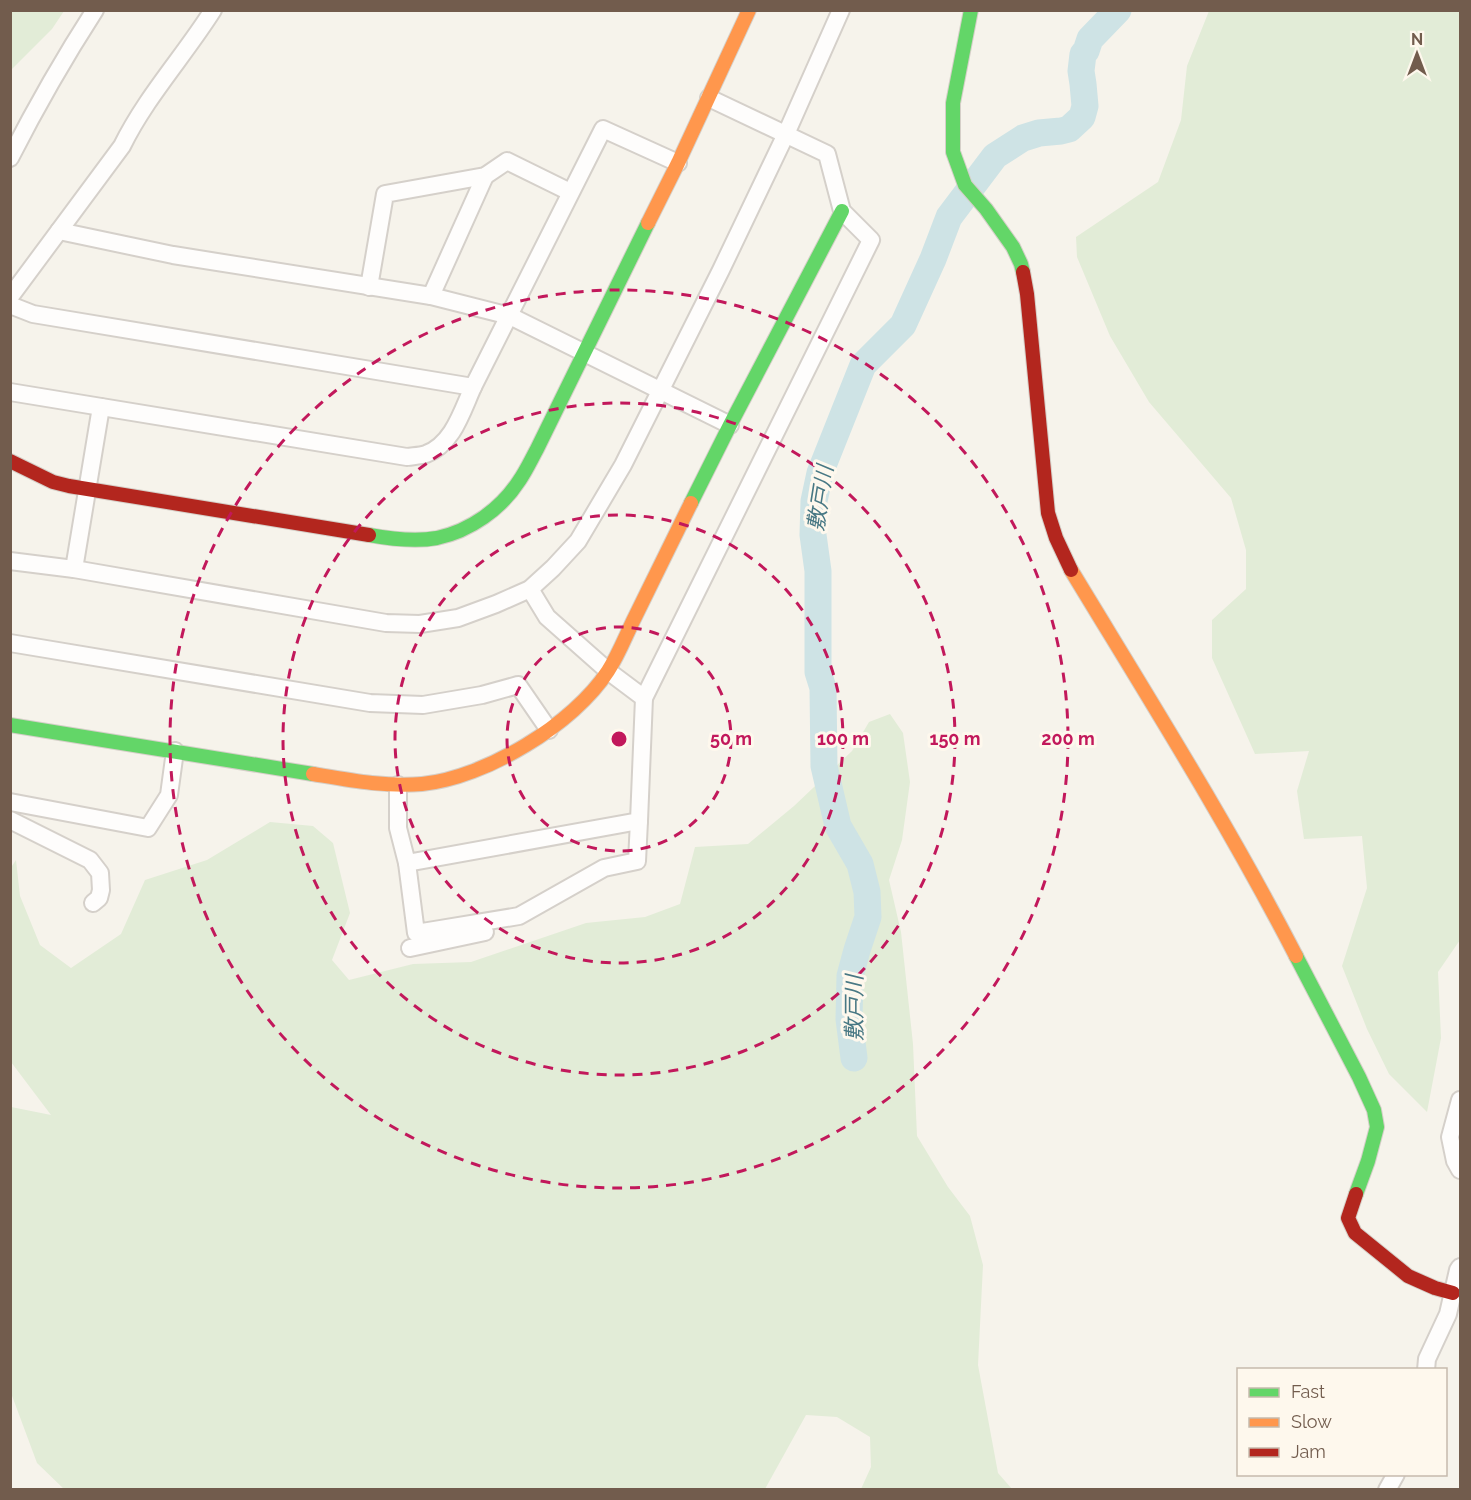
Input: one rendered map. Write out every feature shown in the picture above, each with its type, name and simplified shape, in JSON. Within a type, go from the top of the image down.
[{"type":"street","points":[[10,158],[35,109],[95,10]]},
{"type":"street","points":[[10,297],[122,146],[132,125],[162,81],[195,39],[213,10]]},
{"type":"street","points":[[10,461],[53,482],[87,490],[393,539],[436,538],[466,528],[483,518],[503,501],[519,482],[559,407],[678,163],[749,10]]},
{"type":"street","points":[[10,561],[74,569],[386,623],[420,624],[458,618],[530,589],[578,541],[623,465],[721,270],[786,134],[841,10]]},
{"type":"street","points":[[971,10],[953,103],[953,152],[965,185],[1002,230],[1021,264],[1027,294],[1048,513],[1056,538],[1067,563],[1206,792],[1275,915],[1374,1110],[1377,1127],[1348,1218],[1355,1233],[1408,1276],[1453,1293]]},
{"type":"street","points":[[410,948],[504,928],[519,916],[604,868],[637,861],[644,698],[871,240],[842,211],[827,153],[709,98]]},
{"type":"street","points":[[10,392],[407,457],[425,455],[442,446],[453,432],[473,387],[603,129],[678,163]]},
{"type":"street","points":[[369,287],[385,194],[485,176],[507,161],[570,192]]},
{"type":"street","points":[[431,296],[485,176]]},
{"type":"street","points":[[10,725],[372,784],[398,785],[441,781],[481,768],[549,730],[585,698],[608,671],[730,425],[842,211]]},
{"type":"street","points":[[59,231],[173,255],[431,296],[510,316],[730,425]]},
{"type":"street","points":[[10,305],[33,314],[473,387]]},
{"type":"street","points":[[74,569],[101,407]]},
{"type":"street","points":[[530,589],[547,617],[608,671],[644,698]]},
{"type":"street","points":[[10,643],[370,703],[423,705],[482,695],[518,685],[549,730]]},
{"type":"street","points":[[10,802],[148,828],[169,795],[175,751]]},
{"type":"street","points":[[398,785],[398,828],[407,863],[416,933],[519,916]]},
{"type":"street","points":[[10,820],[90,860],[100,873],[101,890],[99,898],[93,903]]},
{"type":"street","points":[[407,863],[639,821]]},
{"type":"street","points":[[1461,1100],[1450,1137],[1455,1161],[1461,1170]]},
{"type":"street","points":[[1426,1368],[1427,1359],[1448,1314],[1458,1270],[1461,1267]]},
{"type":"street","points":[[1387,1490],[1395,1476]]},
{"type":"green space","points":[[11,10],[64,11],[52,29],[11,70]]},
{"type":"green space","points":[[1209,11],[1460,11],[1460,940],[1438,972],[1441,1038],[1427,1112],[1389,1074],[1367,1029],[1342,966],[1367,888],[1362,836],[1304,839],[1297,791],[1309,751],[1255,754],[1212,658],[1212,620],[1246,589],[1246,550],[1231,498],[1149,402],[1110,336],[1077,257],[1076,237],[1158,182],[1181,120],[1187,66]]},
{"type":"green space","points":[[890,714],[903,733],[910,782],[902,840],[889,880],[901,932],[913,1044],[917,1136],[948,1187],[970,1216],[983,1265],[978,1365],[998,1473],[1012,1489],[861,1489],[871,1467],[870,1437],[837,1417],[806,1415],[765,1489],[65,1490],[37,1463],[11,1393],[11,1107],[51,1115],[11,1062],[10,869],[16,860],[20,896],[40,945],[71,968],[121,934],[145,880],[207,860],[270,822],[313,826],[333,843],[350,913],[332,960],[349,980],[413,964],[471,962],[586,923],[645,917],[680,904],[695,847],[748,844],[794,806],[852,751],[869,722]]},
{"type":"waterway","name":"敷戸川","points":[[854,1058],[849,1019],[850,976],[868,917],[867,892],[860,864],[838,826],[824,766],[823,688],[818,672],[818,571],[813,535],[814,501],[820,473],[863,365],[903,325],[949,217],[995,156],[1023,138],[1039,133],[1069,129],[1082,117],[1085,106],[1081,71],[1083,54],[1090,39],[1118,10]]},
{"type":"traffic: fast","points":[[971,10],[953,103],[953,152],[965,185],[986,209],[1013,247],[1023,272]]},
{"type":"traffic: fast","points":[[691,503],[842,211]]},
{"type":"traffic: fast","points":[[369,535],[403,540],[420,540],[449,535],[484,517],[512,491],[537,449],[648,223]]},
{"type":"traffic: fast","points":[[10,725],[313,774]]},
{"type":"traffic: fast","points":[[1296,956],[1374,1110],[1377,1127],[1356,1194]]},
{"type":"traffic: slow","points":[[648,223],[749,10]]},
{"type":"traffic: slow","points":[[313,774],[394,785],[447,780],[500,760],[551,728],[593,691],[608,671],[691,503]]},
{"type":"traffic: slow","points":[[1071,570],[1215,809],[1296,956]]},
{"type":"traffic: jam","points":[[1023,272],[1048,513],[1056,538],[1071,570]]},
{"type":"traffic: jam","points":[[10,461],[53,482],[69,486],[369,535]]},
{"type":"traffic: jam","points":[[1356,1194],[1348,1218],[1355,1233],[1408,1276],[1453,1293]]}]
